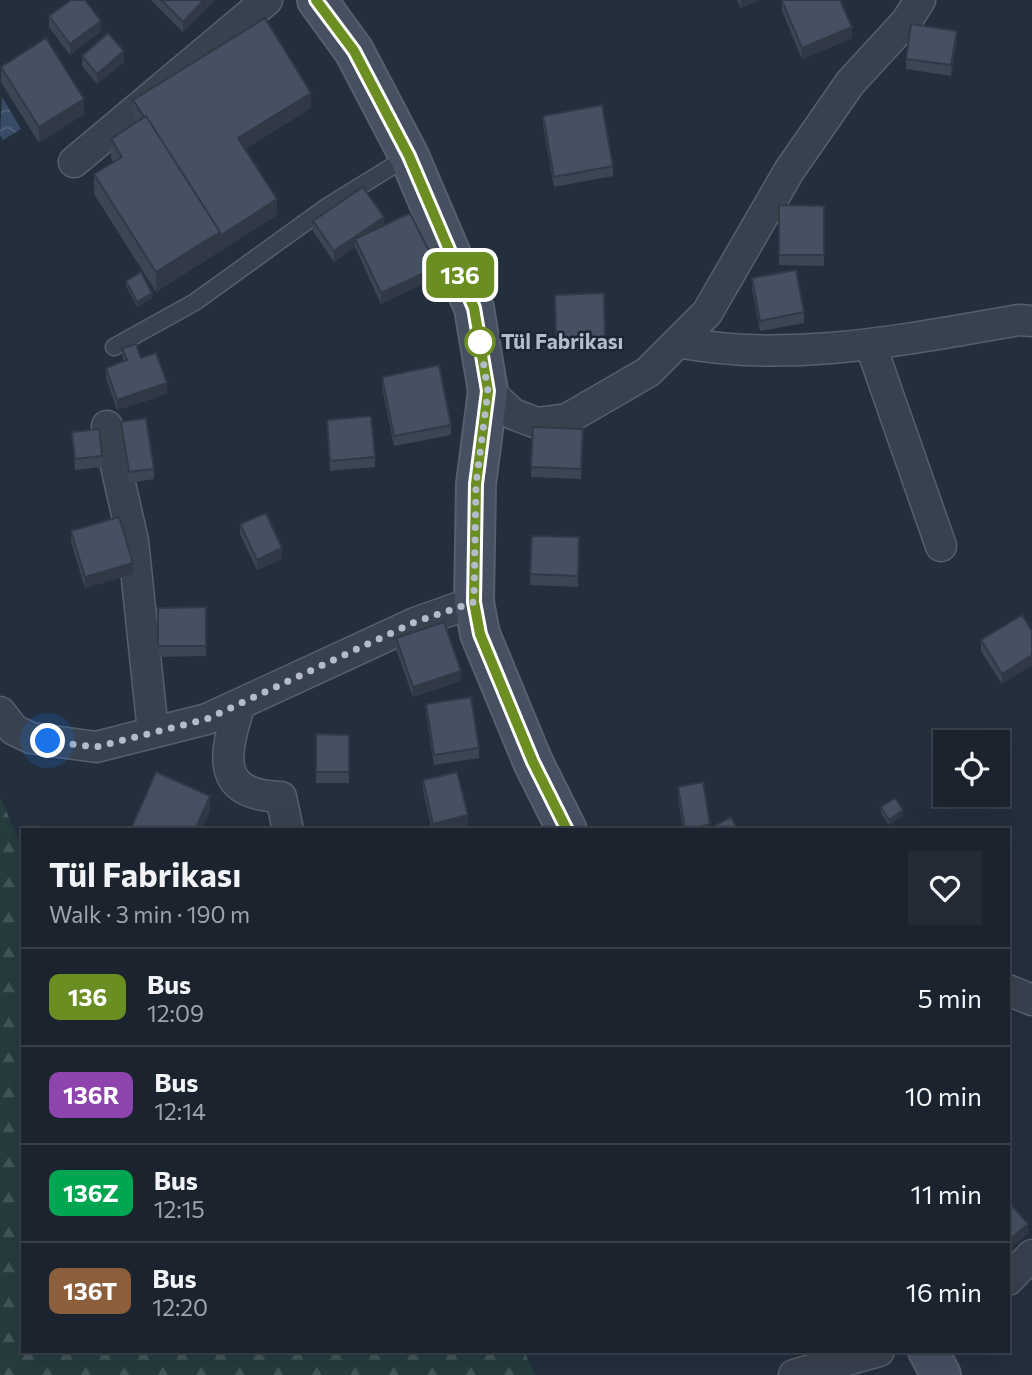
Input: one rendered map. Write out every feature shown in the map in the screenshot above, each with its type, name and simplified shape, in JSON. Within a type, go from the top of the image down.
[{"type":"main road","points":[[317,0],[354,51],[409,156],[474,308],[488,391],[476,484],[474,602],[480,634],[533,762],[566,828]]},
{"type":"street","points":[[74,162],[267,0]]},
{"type":"street","points":[[488,391],[513,414],[537,423],[568,419],[648,372],[707,313],[789,171],[850,83],[906,22],[920,0]]},
{"type":"street","points":[[678,342],[709,348],[821,349],[871,346],[1019,320],[1032,321]]},
{"type":"street","points":[[871,346],[941,546]]},
{"type":"street","points":[[107,426],[133,541],[153,732]]},
{"type":"street","points":[[0,712],[14,730],[30,738],[96,747],[207,719],[239,707],[415,622],[474,602]]},
{"type":"street","points":[[239,707],[226,764],[231,776],[243,790],[259,796],[281,797],[288,828]]},
{"type":"street","points":[[1010,991],[1032,1000]]},
{"type":"street","points":[[1010,1278],[1032,1255]]},
{"type":"street","points":[[794,1375],[872,1353]]},
{"type":"lane","points":[[114,347],[195,302],[328,206],[409,156]]},
{"type":"green space","points":[[0,796],[21,847],[21,1353],[525,1353],[535,1375],[0,1375]]},
{"type":"water","points":[[2,97],[21,129],[3,140],[0,135]]},
{"type":"building","points":[[71,0],[85,0],[101,21],[70,44],[49,16]]},
{"type":"building","points":[[161,0],[204,0],[183,22]]},
{"type":"building","points":[[840,0],[852,27],[802,48],[782,1]]},
{"type":"building","points":[[265,18],[311,93],[238,138],[277,199],[220,236],[146,116],[144,117],[133,100]]},
{"type":"building","points":[[911,24],[957,31],[951,65],[906,59]]},
{"type":"building","points":[[108,33],[124,51],[97,74],[82,56]]},
{"type":"building","points":[[46,38],[84,99],[39,127],[1,67]]},
{"type":"building","points":[[602,105],[613,166],[554,177],[543,116]]},
{"type":"building","points":[[146,116],[220,232],[156,272],[94,174],[122,157],[111,139]]},
{"type":"building","points":[[363,187],[384,217],[334,251],[313,221]]},
{"type":"building","points":[[779,205],[824,206],[824,255],[779,255]]},
{"type":"building","points":[[410,213],[437,267],[381,293],[355,239]]},
{"type":"building","points":[[796,270],[804,312],[760,321],[752,278]]},
{"type":"building","points":[[141,272],[152,293],[137,302],[126,281]]},
{"type":"building","points":[[604,293],[605,340],[556,341],[555,295]]},
{"type":"building","points":[[136,344],[141,358],[156,353],[167,383],[117,400],[106,368],[127,360],[122,348]]},
{"type":"building","points":[[439,365],[451,425],[394,436],[382,377]]},
{"type":"building","points":[[371,416],[375,457],[330,461],[327,420]]},
{"type":"building","points":[[146,418],[154,469],[129,472],[121,422]]},
{"type":"building","points":[[533,427],[583,429],[581,469],[531,467]]},
{"type":"building","points":[[99,429],[102,456],[75,459],[72,432]]},
{"type":"building","points":[[266,513],[282,548],[257,560],[240,524]]},
{"type":"building","points":[[119,517],[133,563],[85,577],[71,531]]},
{"type":"building","points":[[532,536],[579,537],[578,576],[530,574]]},
{"type":"building","points":[[206,607],[206,646],[158,646],[158,608]]},
{"type":"building","points":[[1022,615],[1032,631],[1032,655],[1002,674],[981,640]]},
{"type":"building","points":[[444,622],[461,671],[413,687],[396,638]]},
{"type":"building","points":[[471,697],[479,748],[434,755],[426,704]]},
{"type":"building","points":[[316,734],[349,735],[349,772],[316,772]]},
{"type":"building","points":[[156,772],[210,796],[196,828],[132,826]]},
{"type":"building","points":[[457,772],[468,815],[433,824],[423,780]]},
{"type":"building","points":[[703,782],[710,824],[685,828],[678,787]]},
{"type":"building","points":[[895,798],[903,810],[889,820],[881,807]]},
{"type":"building","points":[[731,817],[737,828],[710,828]]},
{"type":"building","points":[[1010,1203],[1028,1224],[1010,1239]]},
{"type":"bus line","name":"136","points":[[316,0],[354,51],[409,156],[474,308],[488,391],[476,484],[474,602],[480,634],[533,762],[566,828]]},
{"type":"place","name":"Tül Fabrikası","points":[[480,342]]},
{"type":"route","points":[[48,741],[96,747],[207,719],[239,707],[415,622],[474,602],[476,484],[488,391],[480,342]]}]
